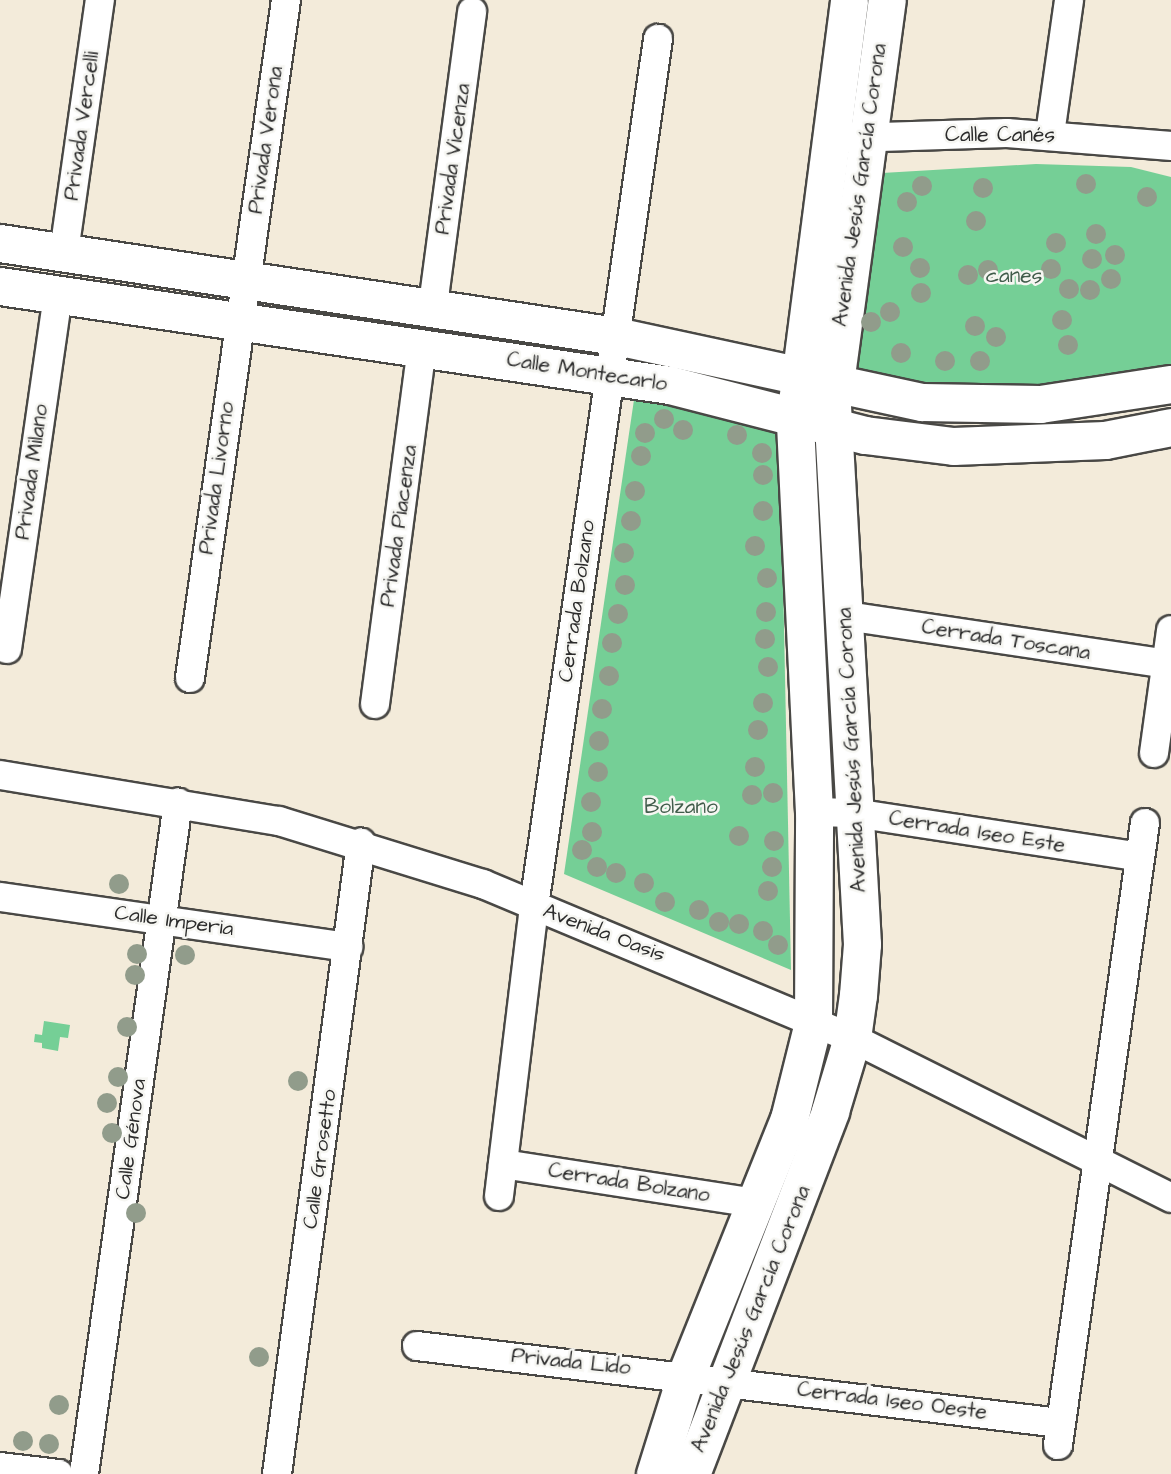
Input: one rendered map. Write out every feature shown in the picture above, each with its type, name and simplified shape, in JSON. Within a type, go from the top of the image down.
[{"type":"street","name":"Privada Vercelli","points":[[64,252],[100,0]]},
{"type":"street","name":"Privada Verona","points":[[246,280],[286,0]]},
{"type":"street","name":"Avenida Jesús García Corona","points":[[654,1474],[686,1375],[789,1119],[813,1023],[814,812],[795,417],[829,137],[849,0]]},
{"type":"street","name":"Avenida Jesús García Corona","points":[[691,1474],[724,1380],[796,1210],[852,1038],[862,944],[846,615],[832,427],[834,386],[865,139],[887,0]]},
{"type":"street","points":[[1050,134],[1069,0]]},
{"type":"street","name":"Privada Vicenza","points":[[433,305],[472,12]]},
{"type":"street","name":"Cerrada Bolzano","points":[[499,1196],[534,906],[657,39]]},
{"type":"street","name":"Calle Canés","points":[[829,137],[865,139],[1050,134],[1171,146]]},
{"type":"street","name":"Calle Montecarlo","points":[[0,243],[433,305],[616,336],[834,386],[922,402],[1007,405],[1171,384]]},
{"type":"street","name":"Privada Livorno","points":[[190,678],[246,280]]},
{"type":"street","name":"Calle Montecarlo","points":[[0,286],[238,323],[609,375],[754,404],[832,427],[890,439],[987,446],[1105,440],[1171,427]]},
{"type":"street","name":"Privada Milano","points":[[7,649],[58,295]]},
{"type":"street","name":"Privada Piacenza","points":[[375,704],[422,348]]},
{"type":"street","name":"Cerrada Toscana","points":[[846,615],[1166,664]]},
{"type":"street","points":[[1154,753],[1171,629]]},
{"type":"street","name":"Avenida Oasis","points":[[0,775],[268,819],[361,843],[655,953],[852,1038],[1100,1167],[1171,1198]]},
{"type":"street","name":"Calle Génova","points":[[85,1474],[178,803]]},
{"type":"street","name":"Cerrada Iseo Este","points":[[814,812],[854,813],[1140,857]]},
{"type":"street","points":[[1100,1167],[1145,822]]},
{"type":"street","name":"Calle Grosetto","points":[[277,1474],[361,843]]},
{"type":"street","name":"Calle Imperia","points":[[0,897],[348,947]]},
{"type":"street","name":"Cerrada Bolzano","points":[[503,1164],[755,1203]]},
{"type":"street","name":"Cerrada Iseo Oeste","points":[[724,1380],[1059,1434],[1100,1167]]},
{"type":"street","name":"Privada Lido","points":[[418,1346],[724,1380]]},
{"type":"street","points":[[0,1467],[60,1474]]},
{"type":"green space","name":"canes","points":[[1036,164],[1131,167],[1171,177],[1171,371],[1076,385],[944,387],[863,376],[857,369],[882,173]]},
{"type":"green space","name":"Bolzano","points":[[635,393],[780,432],[791,970],[564,874]]},
{"type":"green space","points":[[44,1021],[70,1025],[68,1038],[60,1037],[58,1051],[42,1048],[42,1043],[34,1042],[35,1034],[42,1035]]}]
